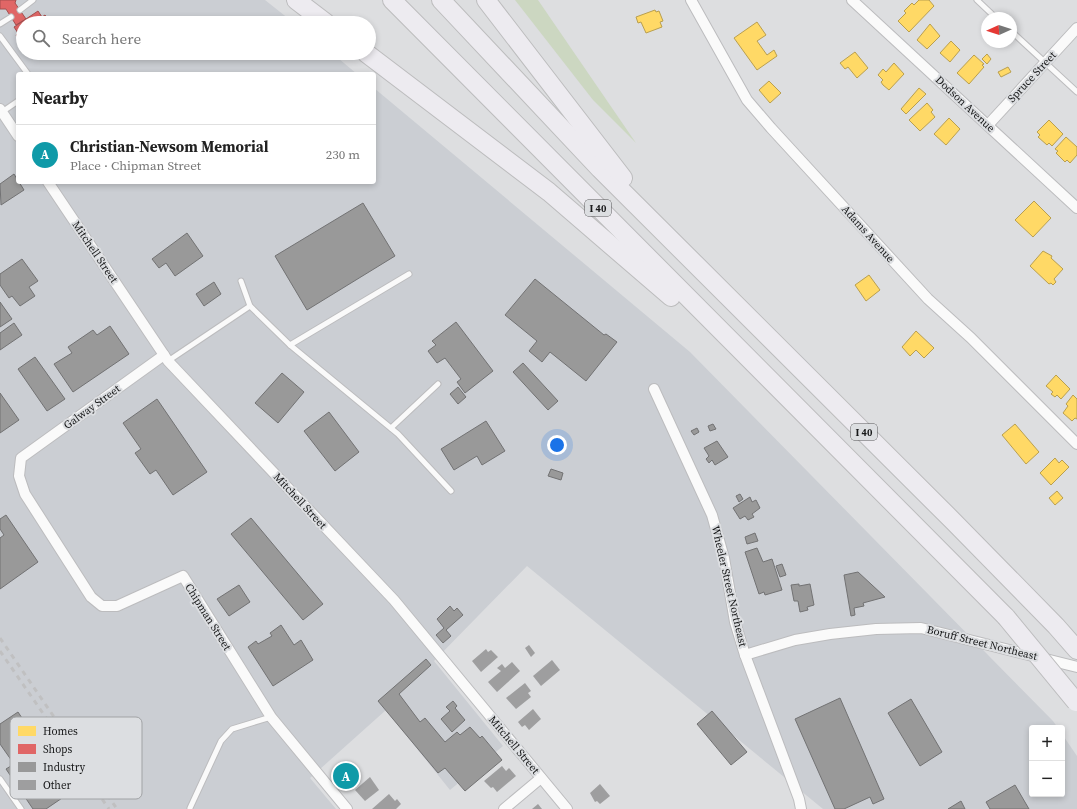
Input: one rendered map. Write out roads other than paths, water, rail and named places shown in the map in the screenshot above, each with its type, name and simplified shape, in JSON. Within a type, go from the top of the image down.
[{"type":"highway","points":[[296,0],[317,16]]},
{"type":"highway","name":"I 40","points":[[392,0],[1006,617],[1076,703]]},
{"type":"highway","name":"I 40","points":[[441,0],[600,168],[1056,626],[1077,650]]},
{"type":"highway","points":[[486,0],[670,239]]},
{"type":"highway","points":[[375,60],[549,192],[773,384]]},
{"type":"street","name":"Adams Avenue","points":[[691,0],[747,100],[766,122],[928,299],[971,338],[1077,444]]},
{"type":"street","name":"Dodson Avenue","points":[[852,0],[1077,208]]},
{"type":"street","name":"Spruce Street","points":[[988,125],[1077,28]]},
{"type":"street","points":[[1,111],[16,133]]},
{"type":"street","name":"Mitchell Street","points":[[49,184],[166,358],[394,600],[567,809]]},
{"type":"street","name":"Galway Street","points":[[21,458],[166,358]]},
{"type":"street","name":"Wheeler Street Northeast","points":[[654,389],[712,515],[724,558],[735,622],[745,656],[799,799],[801,809]]},
{"type":"street","name":"Chipman Street","points":[[21,458],[19,476],[25,494],[91,597],[102,606],[117,606],[183,576],[271,717],[347,809]]},
{"type":"street","name":"Boruff Street Northeast","points":[[745,656],[795,640],[830,634],[876,629],[921,628],[1077,667]]},
{"type":"street","points":[[504,809],[541,778]]},
{"type":"lane","points":[[977,0],[990,12]]},
{"type":"lane","points":[[20,10],[30,1]]},
{"type":"lane","points":[[1,21],[10,16]]},
{"type":"lane","points":[[0,36],[16,58]]},
{"type":"lane","points":[[1017,37],[1077,92]]},
{"type":"lane","points":[[18,60],[27,72]]},
{"type":"lane","points":[[1,111],[16,102]]},
{"type":"lane","points":[[290,345],[409,274]]},
{"type":"lane","points":[[241,281],[250,306],[290,345],[391,428],[451,491]]},
{"type":"lane","points":[[166,358],[250,306]]},
{"type":"lane","points":[[391,428],[438,384]]},
{"type":"lane","points":[[190,808],[221,741],[232,729],[271,717]]},
{"type":"lane","points":[[0,779],[10,793]]},
{"type":"lane","points":[[14,799],[21,809]]},
{"type":"railway","points":[[0,638],[54,717]]},
{"type":"railway","points":[[0,651],[46,717]]},
{"type":"railway","points":[[102,799],[109,809]]},
{"type":"railway","points":[[110,799],[117,809]]},
{"type":"place","name":"Christian-Newsom Memorial","points":[[346,776]]}]
